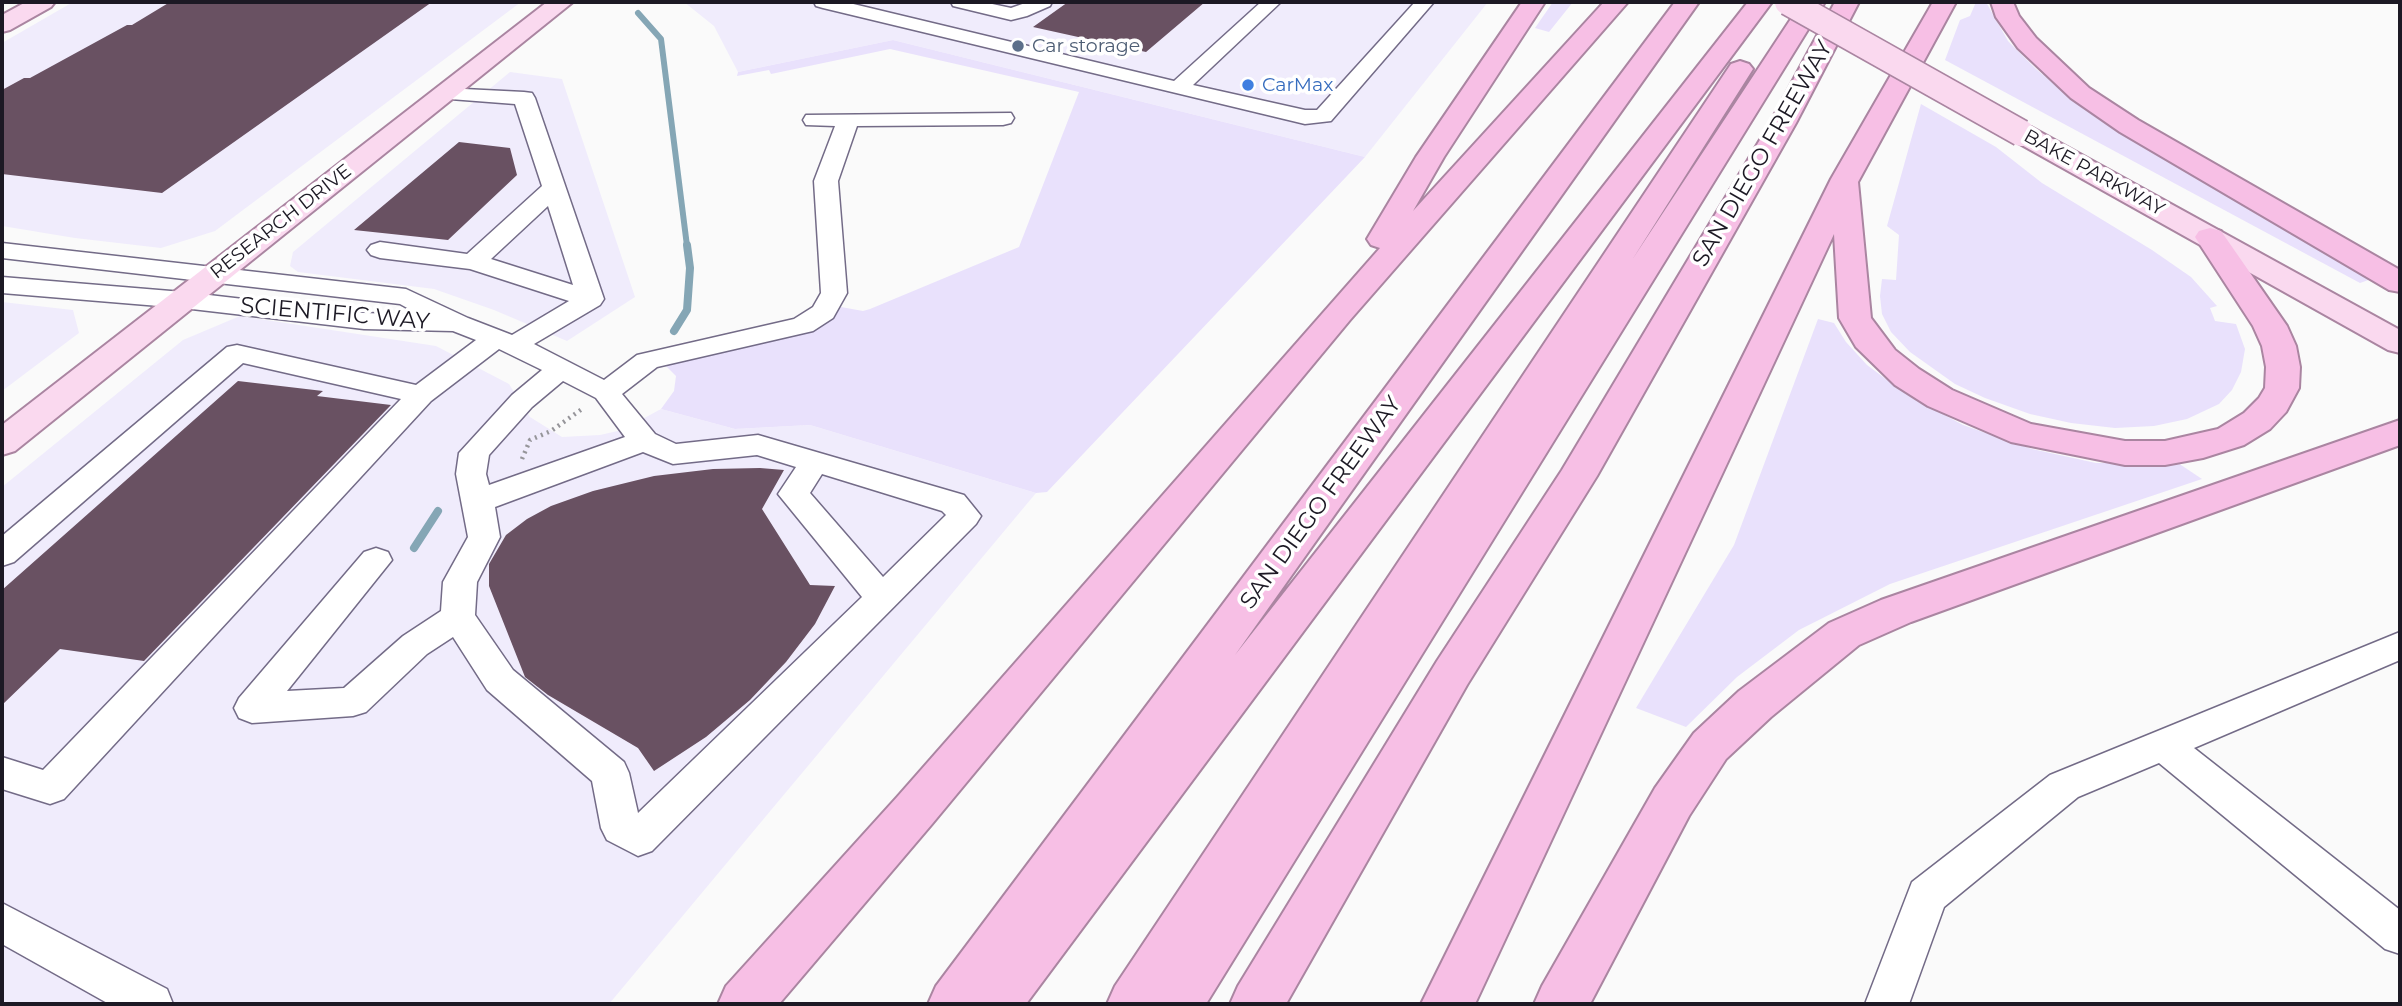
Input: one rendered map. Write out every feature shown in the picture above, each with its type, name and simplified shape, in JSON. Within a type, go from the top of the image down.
[{"type":"highway","points":[[1338,313],[1430,157],[1533,2]]},
{"type":"highway","points":[[745,1004],[915,810],[1338,313],[1616,2]]},
{"type":"highway","name":"SAN DIEGO FREEWAY","points":[[955,1004],[1687,2]]},
{"type":"highway","points":[[994,1004],[1760,2]]},
{"type":"highway","points":[[1134,1004],[1786,2]]},
{"type":"highway","name":"SAN DIEGO FREEWAY","points":[[1257,1004],[1452,673],[1578,476],[1783,123],[1834,7],[1871,2]]},
{"type":"highway","points":[[1448,1004],[1844,179],[1944,2]]},
{"type":"highway","points":[[2002,2],[2008,17],[2027,43],[2080,93],[2129,126],[2400,283]]},
{"type":"highway","points":[[1175,1004],[1834,7]]},
{"type":"highway","points":[[1844,179],[1855,318],[1868,340],[1883,356],[1907,377],[1940,398],[1984,419],[2024,434],[2125,453],[2165,453],[2203,446],[2231,437],[2257,421],[2273,404],[2282,388],[2283,367],[2279,346],[2270,326],[2210,237]]},
{"type":"highway","points":[[1561,1004],[1672,802],[1710,746],[1755,704],[1844,635],[1896,611],[2400,432]]},
{"type":"main road","points":[[2,25],[43,2]]},
{"type":"main road","name":"RESEARCH DRIVE","points":[[2,443],[561,2]]},
{"type":"main road","name":"BAKE PARKWAY","points":[[1786,2],[2400,343]]},
{"type":"street","points":[[960,2],[1011,14],[1043,2]]},
{"type":"street","points":[[1178,88],[1272,2]]},
{"type":"street","points":[[834,3],[1305,117],[1323,116],[1425,2]]},
{"type":"street","points":[[444,94],[524,98],[591,299]]},
{"type":"street","points":[[814,120],[1003,118]]},
{"type":"street","points":[[561,369],[522,401],[474,453],[471,474],[484,537],[460,582],[458,617],[500,680],[610,773],[621,828],[638,839],[965,516],[953,503],[758,445],[673,454],[643,441],[606,392],[648,361],[803,325],[824,312],[834,293],[826,181],[848,120]]},
{"type":"street","points":[[473,262],[554,187]]},
{"type":"street","name":"SCIENTIFIC WAY","points":[[2,250],[406,297],[606,392]]},
{"type":"street","points":[[380,250],[473,262],[591,299]]},
{"type":"street","name":"SCIENTIFIC WAY","points":[[2,285],[183,300],[364,321],[458,324]]},
{"type":"street","points":[[2,773],[50,788],[421,395],[505,342],[591,299]]},
{"type":"street","points":[[2,554],[237,352],[421,395]]},
{"type":"street","points":[[478,501],[643,441]]},
{"type":"street","points":[[814,462],[794,494],[882,598]]},
{"type":"street","points":[[376,560],[252,708],[353,702],[415,645],[458,617]]},
{"type":"street","points":[[1887,1004],[1927,895],[2063,786],[2400,645]]},
{"type":"street","points":[[2162,744],[2400,935]]},
{"type":"street","points":[[2,922],[151,1004]]},
{"type":"path","points":[[532,482],[521,457],[530,440],[551,431],[606,392]]},
{"type":"shaded area","points":[[73,2],[521,2],[215,231],[161,248],[2,226],[2,43]]},
{"type":"shaded area","name":"CarMax","points":[[684,2],[1488,2],[1365,157],[893,40],[738,72],[714,26]]},
{"type":"shaded area","points":[[1553,2],[1573,2],[1549,32],[1535,28]]},
{"type":"shaded area","points":[[1976,2],[1986,2],[2008,41],[2066,94],[2121,130],[2374,278],[2360,283],[1945,60],[1960,20],[1970,16]]},
{"type":"shaded area","points":[[893,40],[1365,157],[1047,492],[1036,493],[810,425],[735,429],[661,409],[674,391],[676,376],[665,365],[831,319],[841,307],[863,311],[870,309],[1019,247],[1079,92],[890,49],[771,74],[769,70],[737,76],[738,72]]},
{"type":"shaded area","points":[[510,72],[562,79],[635,297],[567,341],[494,310],[434,289],[298,272],[290,266],[293,252]]},
{"type":"shaded area","points":[[1921,104],[1996,147],[2042,183],[2191,277],[2217,306],[2210,308],[2215,321],[2236,324],[2245,349],[2241,372],[2232,390],[2219,404],[2187,419],[2154,426],[2115,428],[2071,423],[2030,414],[1985,398],[1955,384],[1910,352],[1891,332],[1882,314],[1880,296],[1882,279],[1896,280],[1899,235],[1887,226]]},
{"type":"shaded area","points":[[2,302],[73,310],[79,333],[2,391]]},
{"type":"shaded area","points":[[240,316],[436,346],[509,384],[530,417],[562,437],[600,435],[622,430],[661,409],[735,429],[810,425],[1036,493],[609,1004],[2,1004],[2,487],[183,340]]},
{"type":"shaded area","points":[[1818,319],[1834,323],[1846,342],[1867,365],[1906,394],[1963,425],[2032,449],[2096,463],[2178,463],[2202,479],[1890,584],[1799,630],[1737,677],[1686,727],[1636,708],[1734,545]]},
{"type":"building","points":[[170,2],[432,2],[162,193],[2,174],[2,90],[24,78],[30,78],[127,25],[132,25]]},
{"type":"building","points":[[1068,2],[1205,2],[1146,52],[1033,27]]},
{"type":"building","points":[[459,142],[510,148],[517,175],[448,240],[354,230]]},
{"type":"building","points":[[238,381],[323,391],[317,396],[391,405],[144,661],[60,649],[2,705],[2,590]]},
{"type":"building","points":[[713,469],[784,470],[762,509],[810,585],[835,586],[815,624],[786,662],[750,700],[706,737],[654,771],[638,748],[548,695],[525,677],[489,586],[489,564],[506,535],[527,519],[551,506],[593,491],[654,476]]},
{"type":"waterway","points":[[638,13],[661,39],[687,246]]},
{"type":"waterway","points":[[674,331],[687,310],[690,268],[687,245]]},
{"type":"waterway","points":[[414,548],[438,511]]},
{"type":"place","name":"Car storage","points":[[1018,46]]},
{"type":"place","name":"CarMax","points":[[1248,85]]}]
